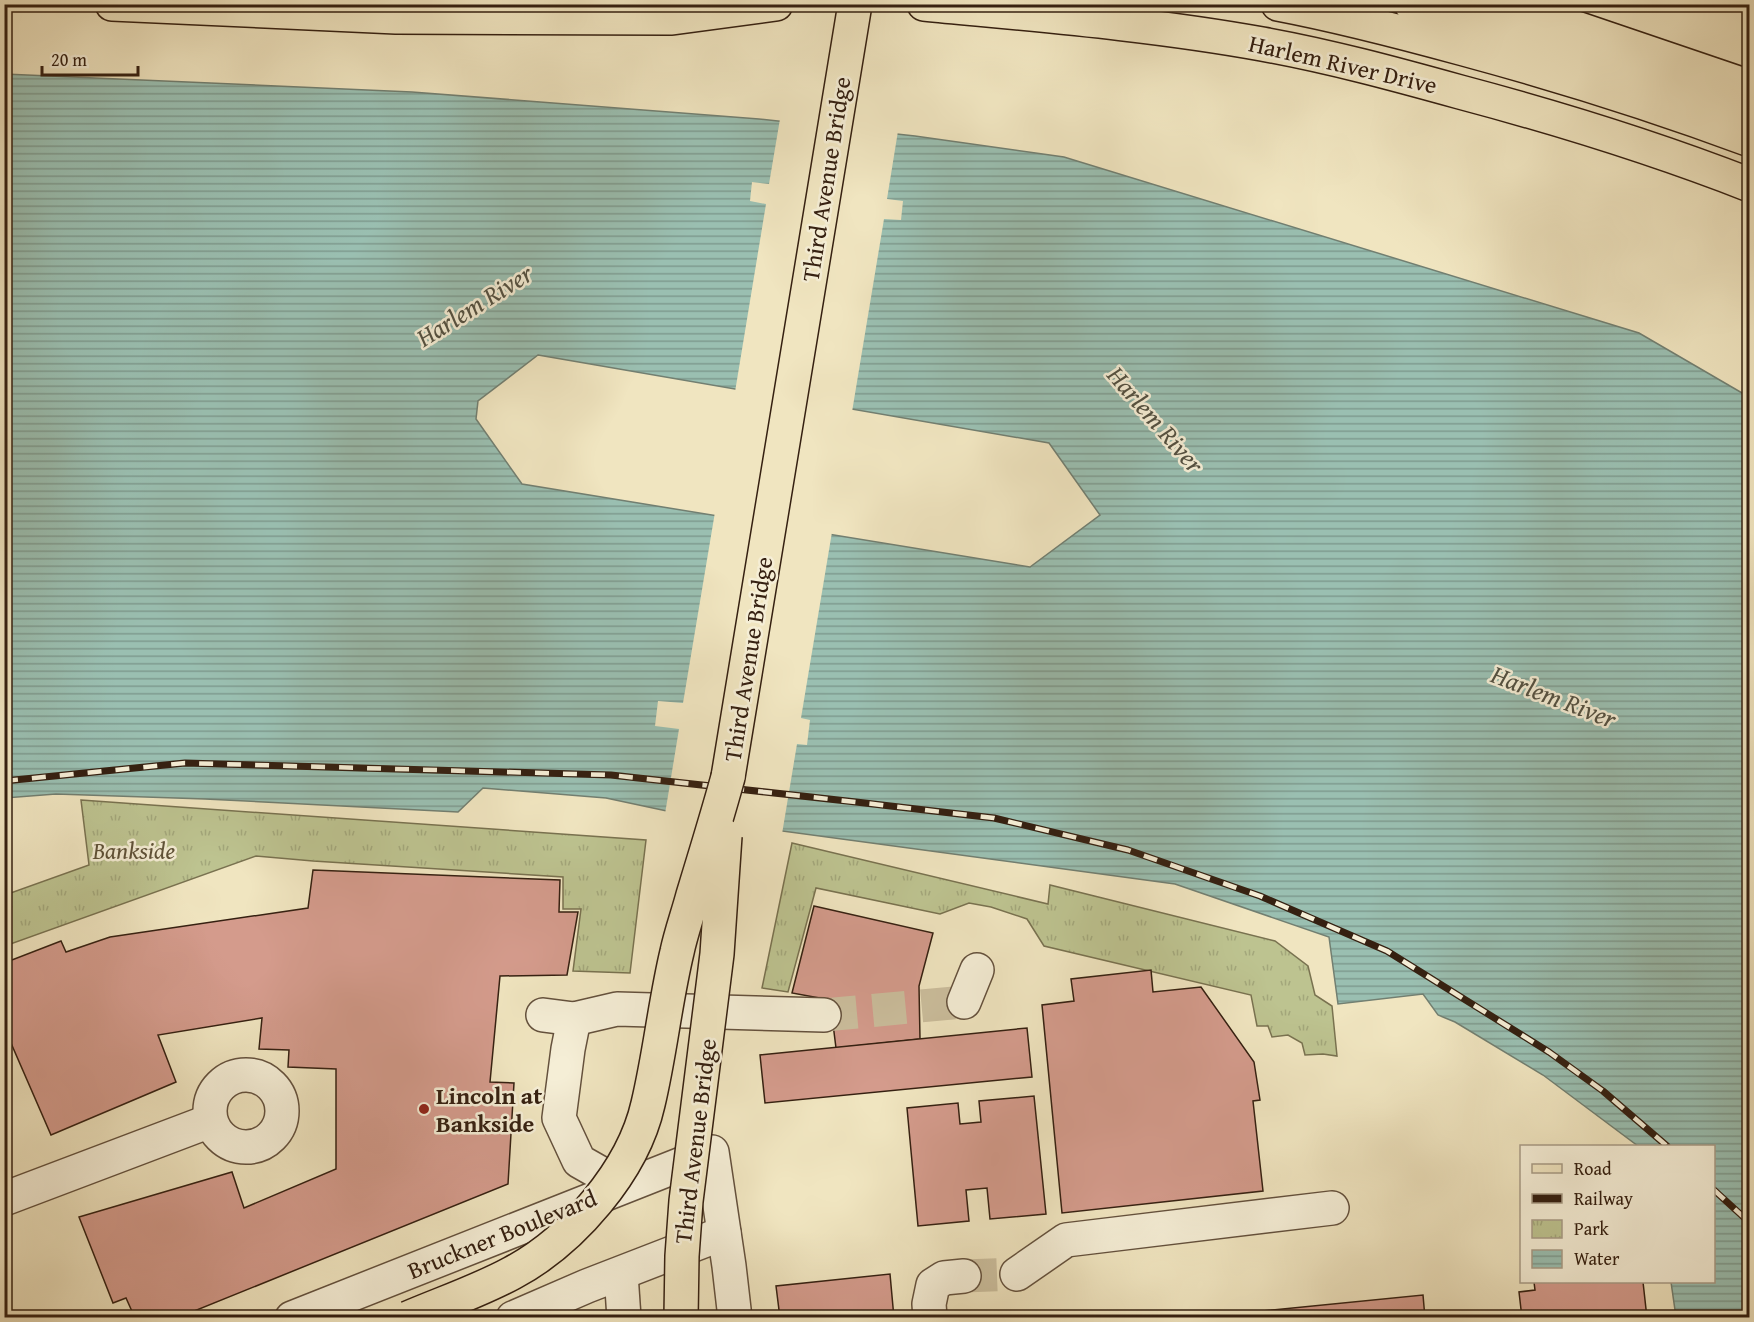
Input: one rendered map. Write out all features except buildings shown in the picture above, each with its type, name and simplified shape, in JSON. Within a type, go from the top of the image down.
[{"type":"main road","points":[[112,4],[396,17],[672,18],[776,4]]},
{"type":"main road","name":"Third Avenue Bridge","points":[[681,1317],[686,1201],[717,954],[728,777],[855,4]]},
{"type":"main road","name":"Harlem River Drive","points":[[924,4],[1129,24],[1262,44],[1383,70],[1612,136],[1749,185]]},
{"type":"main road","points":[[1278,4],[1379,27],[1506,61],[1653,105],[1749,140]]},
{"type":"main road","points":[[1411,4],[1512,33],[1749,112]]},
{"type":"main road","points":[[1433,4],[1559,22],[1749,87]]},
{"type":"main road","points":[[408,1317],[487,1285],[537,1258],[562,1239],[584,1217],[609,1187],[624,1164],[648,1106],[677,952],[728,777]]},
{"type":"street","points":[[964,1002],[977,970]]},
{"type":"street","points":[[622,1186],[579,1161],[559,1118],[568,1049],[559,1017],[617,1009],[824,1015]]},
{"type":"street","points":[[4,1199],[210,1121]]},
{"type":"street","name":"Bruckner Boulevard","points":[[292,1317],[712,1152],[724,1233]]},
{"type":"street","points":[[1017,1274],[1066,1240],[1332,1208]]},
{"type":"street","points":[[513,1317],[724,1233],[735,1317]]},
{"type":"street","points":[[621,1274],[624,1317]]},
{"type":"street","points":[[930,1317],[929,1304],[933,1285],[945,1278],[964,1276]]},
{"type":"green space","name":"Bankside","points":[[81,800],[646,840],[630,973],[573,971],[581,909],[563,909],[563,877],[256,856],[5,946],[5,895],[89,865]]},
{"type":"green space","points":[[792,843],[1048,904],[1050,885],[1275,941],[1308,966],[1315,995],[1332,1006],[1337,1056],[1305,1055],[1302,1043],[1288,1035],[1272,1037],[1268,1026],[1257,1026],[1251,995],[1044,946],[1027,919],[991,907],[969,903],[940,914],[816,888],[788,992],[762,988]]},
{"type":"water","name":"Harlem River","points":[[4,74],[412,92],[759,119],[915,136],[1064,157],[1639,333],[1749,397],[1749,1317],[1676,1317],[1671,1283],[1715,1283],[1715,1145],[1637,1145],[1543,1075],[1455,1022],[1438,1015],[1423,994],[1338,1004],[1329,937],[1175,884],[723,823],[606,798],[483,788],[458,812],[56,794],[5,798]],"holes":[[[538,355],[1049,443],[1100,515],[1030,567],[522,484],[476,419],[478,401]]]},
{"type":"pier","points":[[780,119],[898,131],[887,199],[903,201],[901,220],[884,219],[852,412],[735,392],[766,204],[750,201],[752,182],[769,184]]},
{"type":"pier","points":[[715,512],[832,532],[801,718],[810,720],[807,745],[797,744],[782,834],[723,826],[665,814],[679,729],[655,726],[658,701],[683,703]]},
{"type":"tunnel","points":[[824,1015],[964,1002]]},
{"type":"tunnel","points":[[964,1276],[1017,1274]]},
{"type":"railway","points":[[4,781],[185,763],[611,775],[994,818],[1128,850],[1260,896],[1387,951],[1549,1052],[1603,1091],[1666,1145]]},
{"type":"railway","points":[[1715,1191],[1750,1223]]},
{"type":"place","name":"Lincoln at Bankside","points":[[424,1109]]}]
